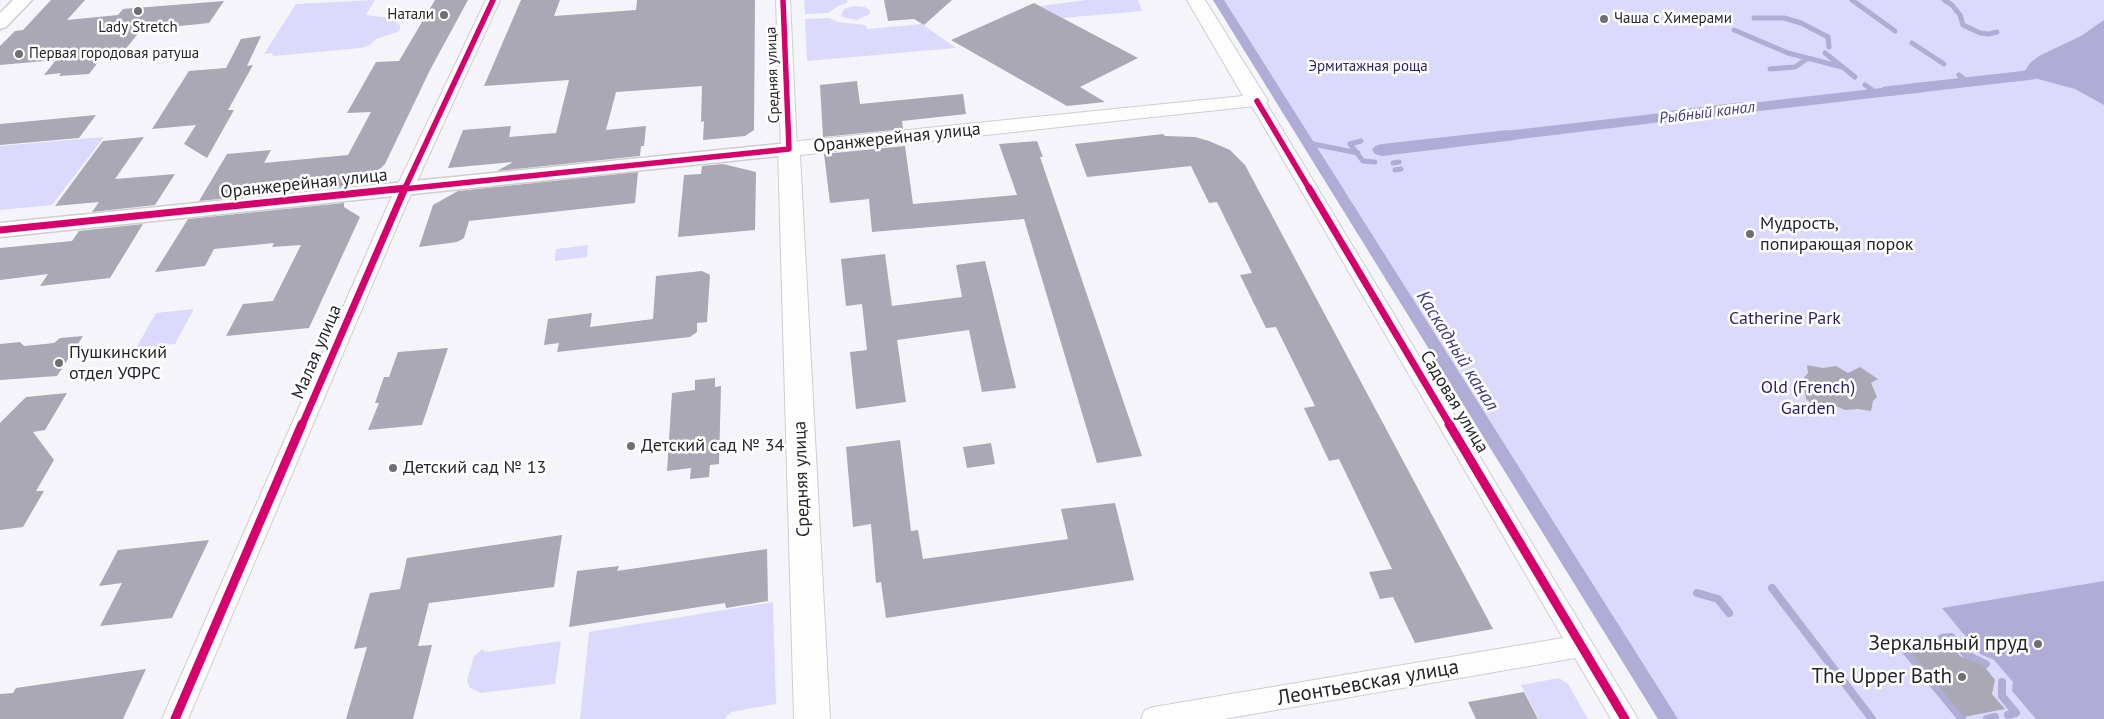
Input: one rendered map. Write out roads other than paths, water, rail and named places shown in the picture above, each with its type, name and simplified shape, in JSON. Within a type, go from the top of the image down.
[{"type":"main road","name":"Садовая улица","points":[[1196,0],[1257,101]]},
{"type":"main road","name":"Оранжерейная улица","points":[[789,149],[1257,101]]},
{"type":"main road","name":"Средняя улица","points":[[789,149],[812,719]]},
{"type":"street","points":[[0,24],[23,0]]},
{"type":"street","name":"Малая улица","points":[[175,719],[404,189],[493,0]]},
{"type":"street","name":"Средняя улица","points":[[783,0],[789,149]]},
{"type":"street","name":"Садовая улица","points":[[1257,101],[1625,719]]},
{"type":"street","name":"Оранжерейная улица","points":[[0,230],[789,149]]},
{"type":"street","name":"Леонтьевская улица","points":[[1154,719],[1582,646]]},
{"type":"waterway","points":[[1852,0],[1895,31]]},
{"type":"waterway","points":[[1944,0],[1952,5],[1960,15],[1963,25],[1980,33],[1989,34],[1997,32]]},
{"type":"waterway","points":[[1754,18],[1784,18],[1801,23],[1828,37],[1829,47]]},
{"type":"waterway","points":[[1734,30],[1788,53],[1842,67]]},
{"type":"waterway","points":[[1912,43],[1944,64]]},
{"type":"waterway","points":[[1825,53],[1855,77]]},
{"type":"waterway","points":[[1770,69],[1795,67],[1807,59]]},
{"type":"waterway","points":[[1959,75],[1964,79]]},
{"type":"waterway","name":"Рыбный канал","points":[[1889,91],[2031,75]]},
{"type":"waterway","points":[[1865,85],[1871,89]]},
{"type":"waterway","name":"Рыбный канал","points":[[1668,117],[1744,108]]},
{"type":"waterway","name":"Рыбный канал","points":[[1382,150],[1508,136]]},
{"type":"waterway","points":[[1357,153],[1350,144],[1361,141]]},
{"type":"waterway","points":[[1308,143],[1357,153]]},
{"type":"waterway","points":[[1357,153],[1363,161],[1375,162]]},
{"type":"waterway","points":[[1393,163],[1399,162]]},
{"type":"waterway","points":[[1395,170],[1401,169]]},
{"type":"waterway","points":[[1772,588],[1872,719]]},
{"type":"waterway","points":[[1697,593],[1718,599],[1729,613]]},
{"type":"waterway","points":[[1942,638],[1951,637],[1967,655],[1986,664]]},
{"type":"waterway","points":[[1930,640],[1901,645],[1962,719]]},
{"type":"waterway","points":[[2002,682],[2002,696],[2016,713],[2008,715]]},
{"type":"waterway","points":[[1987,719],[1995,717]]},
{"type":"place","name":"Lady Stretch","points":[[138,11]]},
{"type":"place","name":"Натали","points":[[444,15]]},
{"type":"place","name":"Чаша с Химерами","points":[[1604,19]]},
{"type":"place","name":"Первая городовая ратуша","points":[[19,54]]},
{"type":"place","name":"Мудрость, попирающая порок","points":[[1750,234]]},
{"type":"place","name":"Пушкинский отдел УФРС","points":[[59,363]]},
{"type":"place","name":"Детский сад № 34","points":[[631,446]]},
{"type":"place","name":"Детский сад № 13","points":[[393,468]]},
{"type":"place","name":"Зеркальный пруд","points":[[2038,644]]},
{"type":"place","name":"The Upper Bath","points":[[1962,677]]},
{"type":"park label","name":"Эрмитажная роща","points":[[1368,67]]},
{"type":"park label","name":"Catherine Park","points":[[1785,319]]},
{"type":"park label","name":"Old (French) Garden","points":[[1808,398]]},
{"type":"water label","name":"Каскадный канал","points":[[1457,351]]}]
